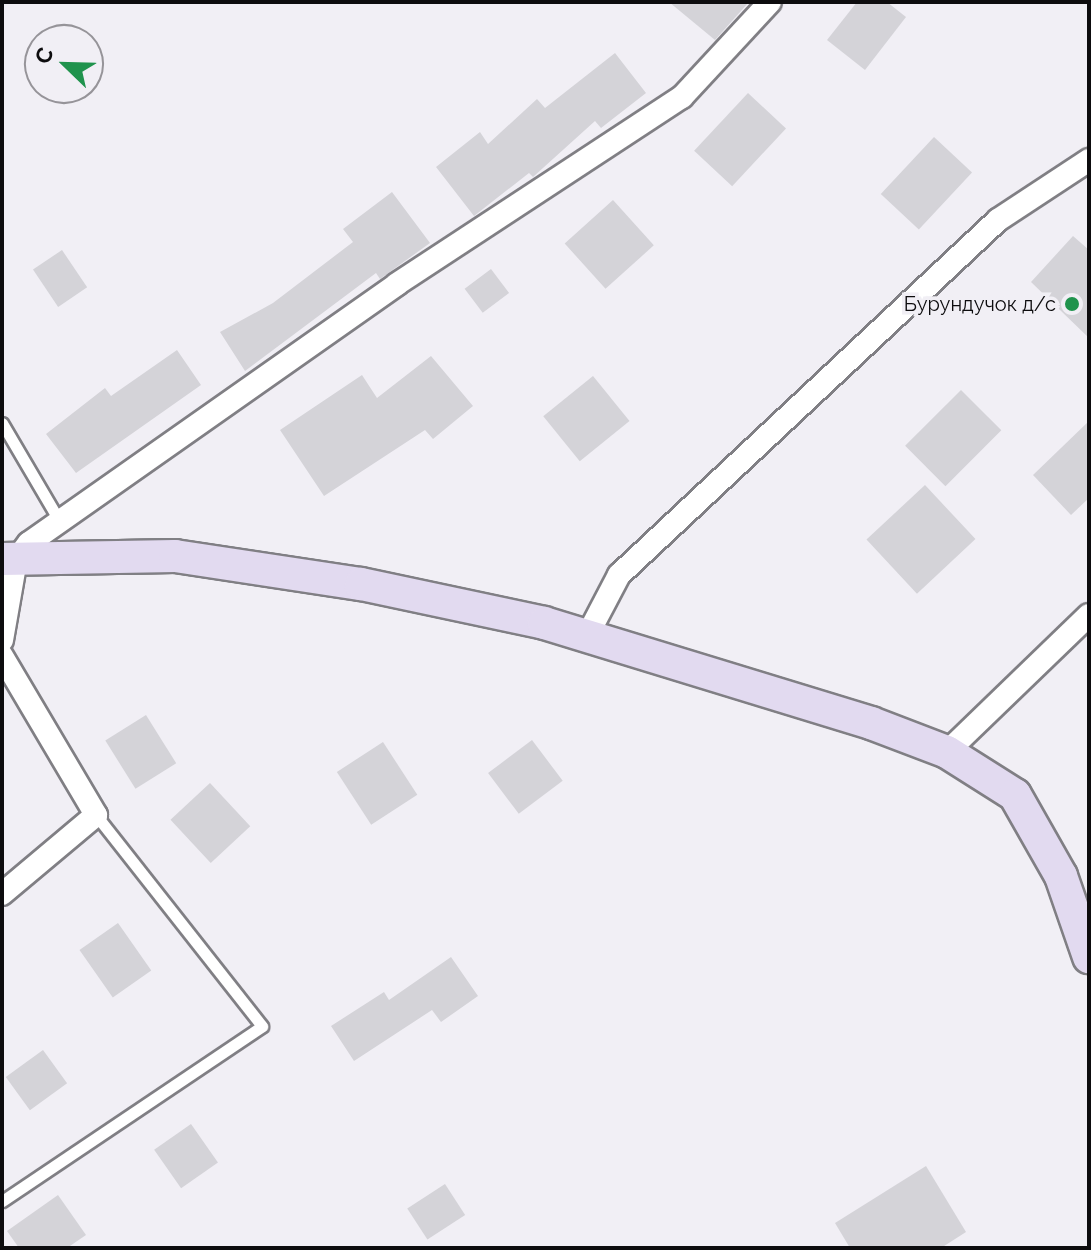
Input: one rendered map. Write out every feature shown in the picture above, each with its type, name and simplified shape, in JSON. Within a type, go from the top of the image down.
[{"type":"street","points":[[2,640],[9,559],[397,284],[682,97],[770,2]]},
{"type":"street","points":[[587,636],[619,575],[642,553],[998,220],[1089,160]]},
{"type":"street","points":[[9,559],[175,556],[248,565],[451,601],[587,636],[947,752],[1015,795],[1061,876],[1089,957]]},
{"type":"street","points":[[947,752],[1089,615]]},
{"type":"street","points":[[2,656],[96,815],[2,894]]},
{"type":"lane","points":[[2,423],[60,522]]},
{"type":"lane","points":[[2,1201],[262,1026],[96,815]]},
{"type":"building","points":[[669,2],[749,2],[715,40]]},
{"type":"building","points":[[857,2],[887,2],[906,17],[865,70],[827,40]]},
{"type":"building","points":[[615,53],[646,93],[601,128],[595,121],[533,177],[529,173],[474,216],[436,167],[480,132],[488,144],[537,99],[545,108]]},
{"type":"building","points":[[748,93],[786,128],[732,186],[694,151]]},
{"type":"building","points":[[934,137],[972,172],[919,230],[881,194]]},
{"type":"building","points":[[392,192],[430,243],[380,279],[376,273],[245,371],[220,332],[273,303],[353,242],[343,229]]},
{"type":"building","points":[[613,200],[654,245],[606,289],[565,243]]},
{"type":"building","name":"Бурундучок д/с","points":[[1073,236],[1089,250],[1089,338],[1031,282]]},
{"type":"building","points":[[62,250],[87,287],[58,307],[33,270]]},
{"type":"building","points":[[491,269],[509,293],[483,313],[465,289]]},
{"type":"building","points":[[177,350],[201,385],[76,473],[46,434],[105,388],[111,396]]},
{"type":"building","points":[[431,356],[473,406],[433,439],[425,430],[324,496],[280,430],[362,375],[377,398]]},
{"type":"building","points":[[593,376],[630,421],[580,461],[543,416]]},
{"type":"building","points":[[961,390],[1001,430],[945,486],[905,446]]},
{"type":"building","points":[[1089,421],[1089,498],[1071,515],[1033,475]]},
{"type":"building","points":[[925,485],[975,539],[917,594],[866,540]]},
{"type":"building","points":[[146,715],[176,763],[135,789],[105,740]]},
{"type":"building","points":[[532,740],[563,781],[519,814],[488,773]]},
{"type":"building","points":[[383,742],[417,795],[371,825],[337,772]]},
{"type":"building","points":[[210,783],[250,826],[211,863],[171,820]]},
{"type":"building","points":[[118,923],[151,971],[113,997],[79,950]]},
{"type":"building","points":[[451,957],[478,996],[441,1022],[432,1010],[354,1061],[331,1026],[384,992],[389,1000]]},
{"type":"building","points":[[43,1050],[67,1083],[30,1110],[6,1077]]},
{"type":"building","points":[[191,1124],[218,1163],[181,1188],[154,1150]]},
{"type":"building","points":[[926,1166],[966,1232],[941,1248],[850,1248],[835,1223]]},
{"type":"building","points":[[445,1184],[465,1215],[427,1240],[407,1209]]},
{"type":"building","points":[[58,1195],[86,1235],[67,1248],[19,1248],[7,1231]]},
{"type":"place","name":"Бурундучок д/с","points":[[1072,304]]}]
